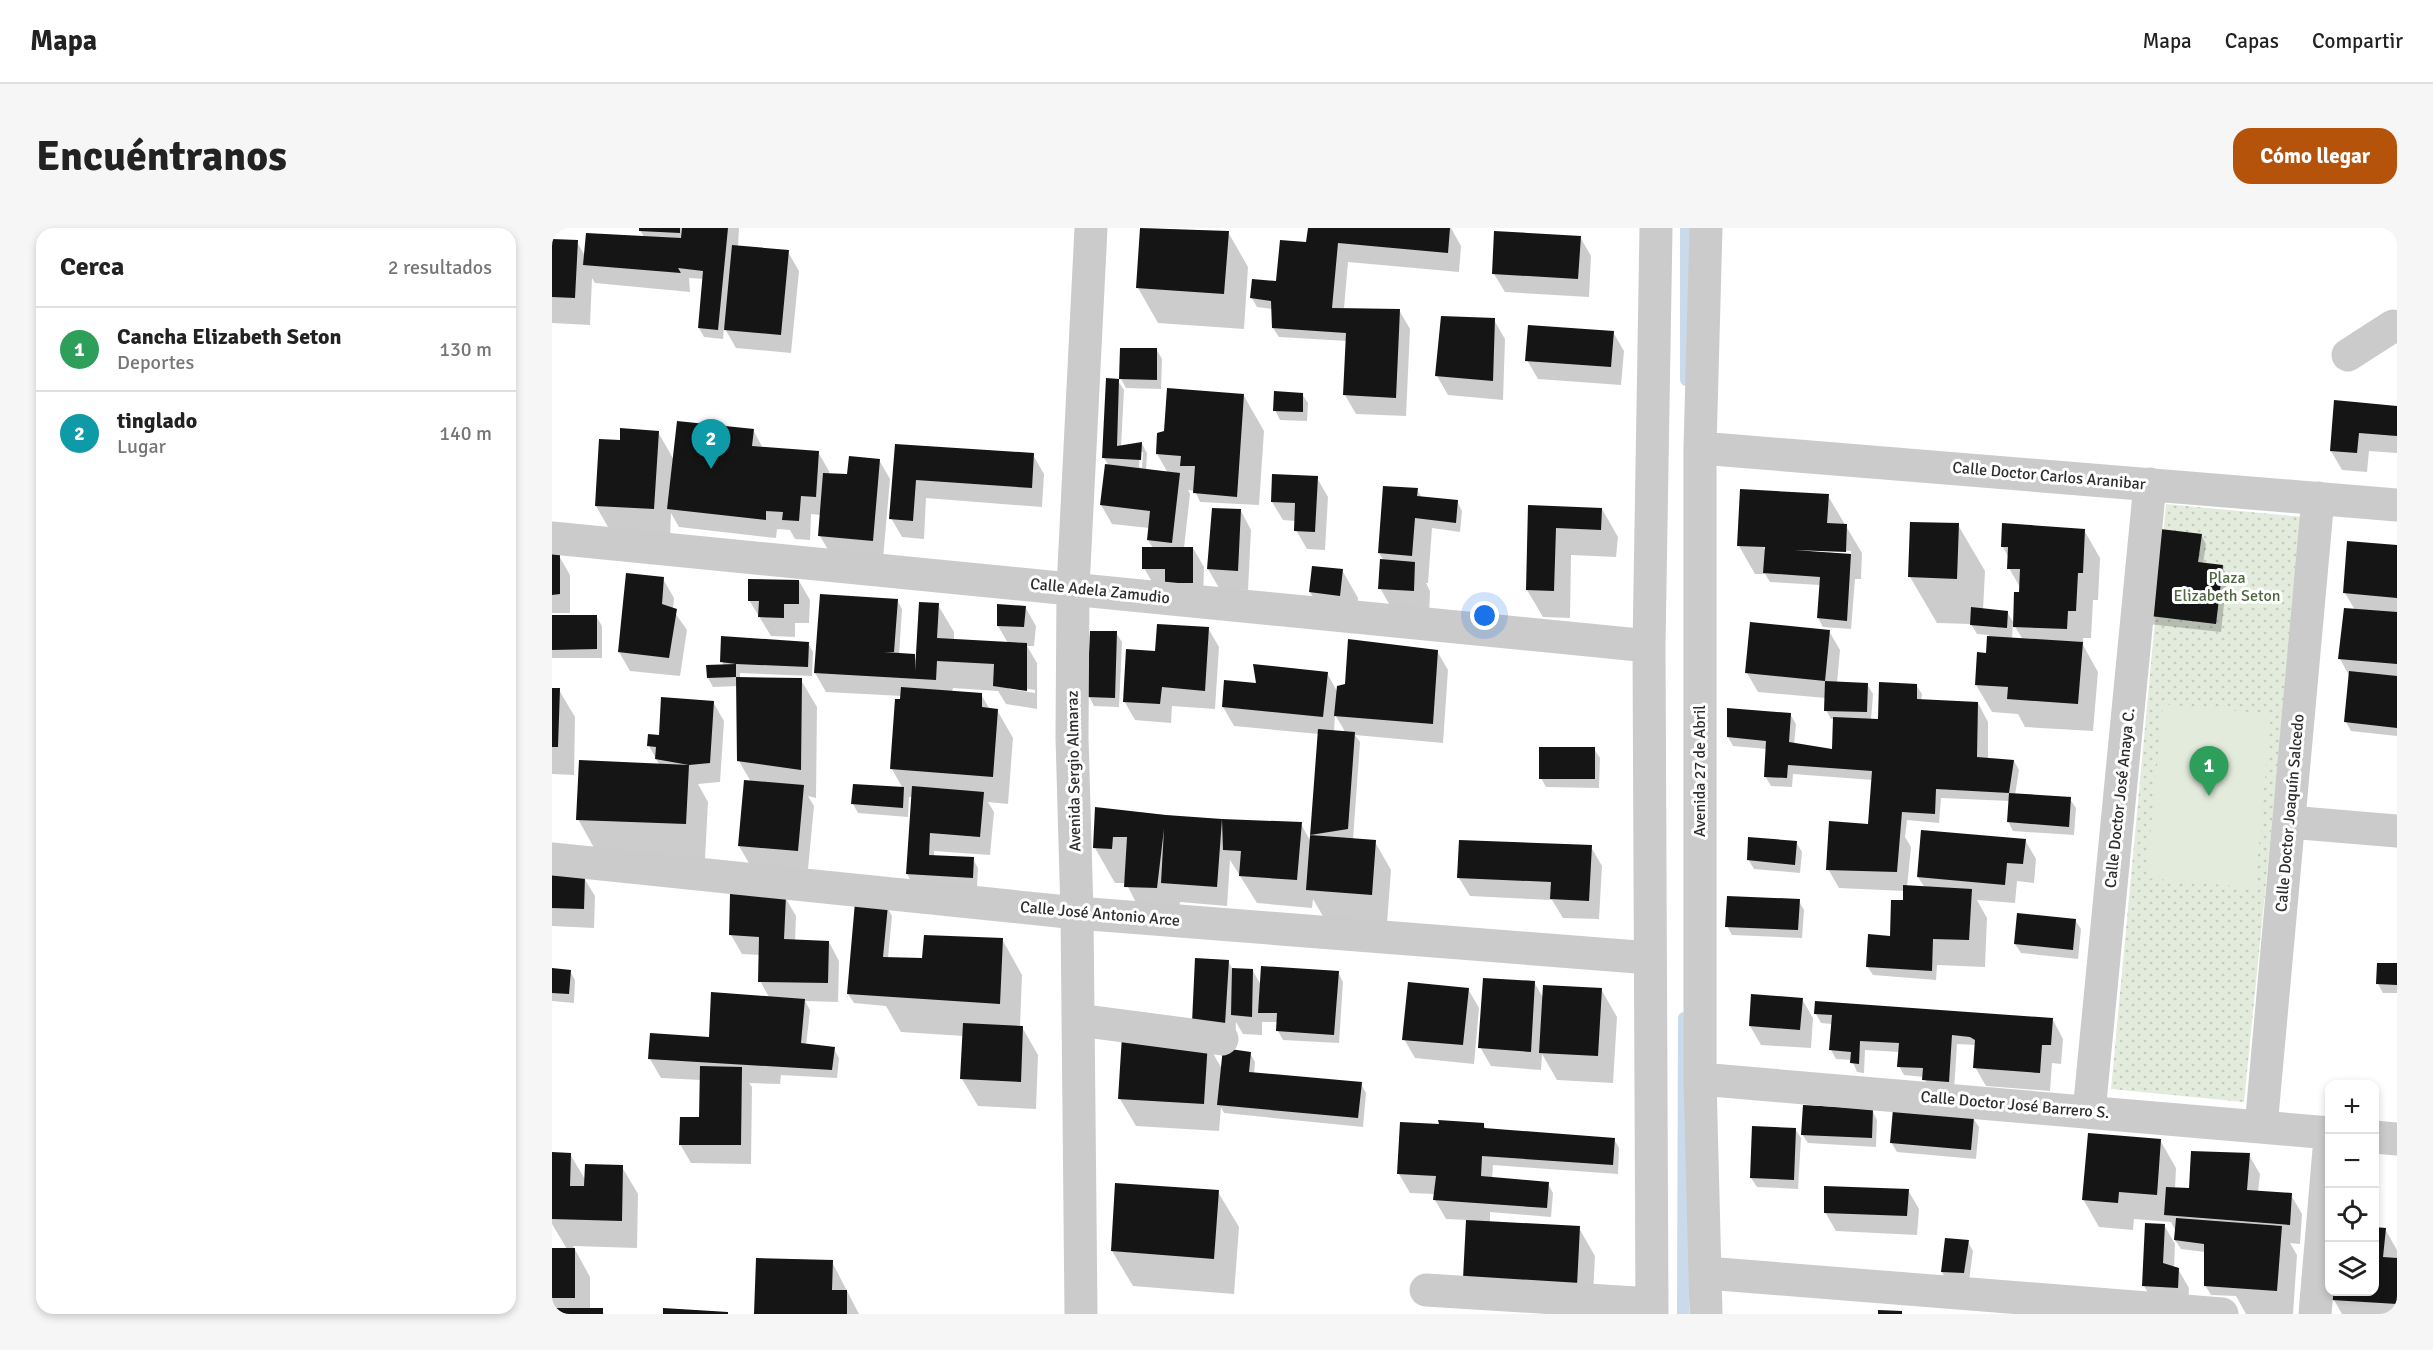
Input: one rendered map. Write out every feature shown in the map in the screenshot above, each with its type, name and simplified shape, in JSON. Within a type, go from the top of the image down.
[{"type":"street","name":"Avenida Sergio Almaraz","points":[[1081,1314],[1077,913],[1072,737],[1073,588],[1091,228]]},
{"type":"street","points":[[1426,1290],[1652,1309],[1649,646],[1656,228]]},
{"type":"street","name":"Avenida 27 de Abril","points":[[1706,228],[1700,448],[1700,1079],[1706,1314]]},
{"type":"street","points":[[2348,355],[2393,326],[2397,327]]},
{"type":"street","name":"Calle Doctor Carlos Aranibar","points":[[1700,448],[2397,505]]},
{"type":"street","name":"Calle Doctor José Anaya C.","points":[[2089,1112],[2150,484]]},
{"type":"street","name":"Calle Doctor Joaquín Salcedo","points":[[2262,1127],[2318,498]]},
{"type":"street","name":"Calle Adela Zamudio","points":[[552,538],[1649,646]]},
{"type":"street","points":[[2289,822],[2397,831]]},
{"type":"street","name":"Calle José Antonio Arce","points":[[552,859],[1077,913],[1650,958]]},
{"type":"street","points":[[1078,1020],[1222,1039]]},
{"type":"street","name":"Calle Doctor José Barrero S.","points":[[1700,1079],[2262,1127],[2325,1135]]},
{"type":"street","points":[[2379,1137],[2397,1139]]},
{"type":"street","points":[[2315,1314],[2326,1188]]},
{"type":"street","points":[[1706,1273],[2222,1314]]},
{"type":"green space","name":"Plaza Elizabeth Seton","points":[[2166,504],[2303,517],[2244,1102],[2111,1089]]},
{"type":"green space","points":[[2163,704],[2271,714],[2255,888],[2146,878]]},
{"type":"building","points":[[639,228],[680,228],[680,233],[639,231]]},
{"type":"building","points":[[682,228],[728,228],[718,330],[698,328],[703,271],[678,268],[681,273],[583,265],[586,233],[681,238]]},
{"type":"building","points":[[1140,228],[1229,231],[1224,294],[1136,288]]},
{"type":"building","points":[[1308,228],[1450,228],[1448,253],[1338,243],[1332,308],[1400,309],[1396,398],[1343,395],[1346,333],[1272,328],[1271,301],[1250,298],[1252,279],[1276,281],[1280,240],[1306,242]]},
{"type":"building","points":[[1494,231],[1581,236],[1578,279],[1492,274]]},
{"type":"building","points":[[552,239],[578,240],[575,298],[552,297]]},
{"type":"building","points":[[732,245],[789,250],[781,335],[724,330]]},
{"type":"building","points":[[1441,316],[1495,318],[1493,381],[1435,376]]},
{"type":"building","points":[[1528,325],[1614,331],[1611,367],[1525,361]]},
{"type":"building","points":[[1120,348],[1157,348],[1157,380],[1119,379]]},
{"type":"building","points":[[1106,378],[1119,379],[1117,446],[1142,442],[1141,460],[1102,458]]},
{"type":"building","points":[[1167,388],[1244,394],[1237,497],[1193,493],[1195,466],[1180,466],[1181,456],[1156,454],[1157,433],[1164,431]]},
{"type":"building","points":[[1274,391],[1303,393],[1303,412],[1273,411]]},
{"type":"building","points":[[2334,400],[2397,406],[2397,436],[2359,433],[2357,453],[2330,451]]},
{"type":"building","points":[[677,421],[754,429],[752,446],[819,451],[816,497],[801,496],[799,521],[782,520],[783,512],[766,511],[766,520],[667,509]]},
{"type":"building","points":[[620,428],[659,431],[654,509],[595,506],[599,439],[620,440]]},
{"type":"building","points":[[895,444],[1034,453],[1032,488],[916,480],[913,521],[889,519]]},
{"type":"building","points":[[849,456],[880,459],[873,541],[818,536],[823,473],[847,474]]},
{"type":"building","points":[[1105,464],[1180,473],[1172,543],[1147,540],[1150,511],[1100,505]]},
{"type":"building","points":[[1272,474],[1318,476],[1315,532],[1294,531],[1295,503],[1271,502]]},
{"type":"building","points":[[1383,486],[1418,488],[1417,496],[1458,500],[1456,523],[1415,518],[1412,556],[1378,553]]},
{"type":"building","points":[[1740,489],[1829,494],[1827,523],[1847,524],[1846,552],[1794,550],[1851,554],[1847,621],[1817,618],[1820,577],[1763,573],[1765,547],[1737,546]]},
{"type":"building","points":[[1528,505],[1602,508],[1601,530],[1556,528],[1554,591],[1526,590]]},
{"type":"building","points":[[1212,508],[1241,509],[1238,571],[1207,569]]},
{"type":"building","points":[[1910,522],[1959,523],[1957,579],[1908,577]]},
{"type":"building","points":[[2002,523],[2085,529],[2083,573],[2078,573],[2076,611],[2068,611],[2067,629],[2013,627],[2014,592],[2019,592],[2020,569],[2007,569],[2008,547],[2001,547]]},
{"type":"building","points":[[2152,528],[2202,534],[2198,562],[2223,565],[2216,624],[2142,615]]},
{"type":"building","points":[[2347,541],[2397,545],[2397,598],[2343,593]]},
{"type":"building","points":[[1142,547],[1193,547],[1193,583],[1165,583],[1165,569],[1142,569]]},
{"type":"building","points":[[552,554],[560,554],[560,594],[552,595]]},
{"type":"building","points":[[1380,559],[1415,562],[1414,591],[1378,589]]},
{"type":"building","points":[[1312,566],[1343,569],[1340,596],[1309,592]]},
{"type":"building","points":[[626,573],[664,577],[662,604],[677,609],[669,658],[618,652]]},
{"type":"building","points":[[748,579],[799,580],[799,604],[784,604],[784,618],[758,617],[759,601],[748,601]]},
{"type":"building","points":[[820,594],[898,599],[894,652],[884,652],[915,654],[915,671],[919,602],[939,603],[937,638],[1027,643],[1027,691],[993,686],[994,664],[937,661],[936,680],[814,673]]},
{"type":"building","points":[[997,604],[1026,606],[1024,627],[997,626]]},
{"type":"building","points":[[1971,607],[2008,611],[2007,628],[1970,625]]},
{"type":"building","points":[[2344,608],[2397,612],[2397,664],[2338,659]]},
{"type":"building","points":[[552,615],[597,615],[597,649],[552,650]]},
{"type":"building","points":[[1750,622],[1830,630],[1825,681],[1745,673]]},
{"type":"building","points":[[1157,624],[1209,627],[1205,691],[1162,687],[1160,704],[1123,702],[1126,649],[1155,651]]},
{"type":"building","points":[[1090,631],[1117,631],[1115,698],[1087,697]]},
{"type":"building","points":[[721,636],[809,642],[808,667],[720,662]]},
{"type":"building","points":[[1987,636],[2083,642],[2078,704],[2007,699],[2008,687],[1975,685],[1977,652],[1986,653]]},
{"type":"building","points":[[1348,639],[1438,650],[1433,724],[1334,716],[1337,686],[1345,684]]},
{"type":"building","points":[[736,664],[736,677],[707,678],[706,665]]},
{"type":"building","points":[[1253,664],[1328,672],[1323,717],[1222,707],[1224,680],[1256,683]]},
{"type":"building","points":[[2349,671],[2397,676],[2397,728],[2344,722]]},
{"type":"building","points":[[736,677],[802,678],[801,770],[737,761]]},
{"type":"building","points":[[1825,681],[1868,683],[1867,712],[1824,711]]},
{"type":"building","points":[[1879,682],[1917,684],[1917,699],[1978,702],[1977,757],[2014,760],[2009,793],[1936,789],[1935,814],[1902,812],[1897,872],[1826,870],[1829,821],[1868,824],[1872,771],[1788,765],[1787,778],[1764,777],[1766,741],[1727,737],[1727,708],[1791,713],[1789,742],[1832,749],[1833,717],[1878,719]]},
{"type":"building","points":[[901,687],[982,693],[982,707],[998,709],[993,777],[890,769],[895,699],[900,699]]},
{"type":"building","points":[[552,688],[560,688],[558,747],[552,747]]},
{"type":"building","points":[[661,697],[714,701],[710,763],[689,765],[655,759],[656,747],[647,746],[648,734],[659,735]]},
{"type":"building","points":[[1318,729],[1355,732],[1348,829],[1310,835]]},
{"type":"building","points":[[1539,747],[1595,747],[1595,779],[1539,779]]},
{"type":"building","points":[[579,760],[689,765],[686,824],[576,820]]},
{"type":"building","points":[[744,780],[804,785],[798,851],[738,846]]},
{"type":"building","points":[[853,784],[904,787],[903,808],[851,804]]},
{"type":"building","points":[[912,786],[984,792],[980,837],[930,833],[929,855],[974,857],[973,878],[906,874]]},
{"type":"building","points":[[2009,793],[2071,797],[2069,827],[2007,822]]},
{"type":"building","points":[[1095,807],[1222,819],[1217,887],[1161,883],[1164,829],[1157,888],[1124,887],[1127,837],[1113,837],[1112,849],[1093,848]]},
{"type":"building","points":[[1222,819],[1302,822],[1297,880],[1239,876],[1241,851],[1223,850]]},
{"type":"building","points":[[1921,830],[2026,839],[2023,864],[2007,863],[2005,885],[1917,877]]},
{"type":"building","points":[[1310,835],[1376,840],[1372,895],[1306,890]]},
{"type":"building","points":[[1748,837],[1797,841],[1795,865],[1747,860]]},
{"type":"building","points":[[1459,840],[1592,845],[1589,901],[1550,899],[1551,882],[1457,878]]},
{"type":"building","points":[[552,875],[585,876],[584,909],[552,908]]},
{"type":"building","points":[[1903,885],[1972,889],[1969,940],[1933,939],[1932,971],[1866,967],[1868,934],[1890,936],[1891,900],[1903,900]]},
{"type":"building","points":[[730,894],[786,895],[784,939],[829,941],[828,983],[758,982],[759,937],[729,935]]},
{"type":"building","points":[[1727,896],[1800,899],[1798,930],[1725,927]]},
{"type":"building","points":[[855,902],[888,905],[883,957],[922,958],[924,935],[1003,938],[1000,1004],[847,994]]},
{"type":"building","points":[[2017,913],[2076,919],[2073,950],[2014,944]]},
{"type":"building","points":[[1195,958],[1229,960],[1225,1024],[1192,1023]]},
{"type":"building","points":[[2377,963],[2397,963],[2397,985],[2376,984]]},
{"type":"building","points":[[1261,966],[1339,971],[1334,1035],[1276,1031],[1277,1013],[1258,1013]]},
{"type":"building","points":[[552,968],[571,970],[569,994],[552,993]]},
{"type":"building","points":[[1232,968],[1253,969],[1252,1017],[1231,1015]]},
{"type":"building","points":[[1483,978],[1535,981],[1531,1052],[1478,1048]]},
{"type":"building","points":[[1408,982],[1469,988],[1463,1045],[1402,1040]]},
{"type":"building","points":[[1543,985],[1602,988],[1598,1056],[1539,1053]]},
{"type":"building","points":[[711,992],[805,999],[801,1043],[835,1047],[832,1070],[648,1059],[650,1033],[709,1037]]},
{"type":"building","points":[[1751,994],[1803,998],[1800,1030],[1749,1026]]},
{"type":"building","points":[[1815,1001],[2053,1018],[2051,1045],[2042,1045],[2040,1073],[1973,1068],[1975,1040],[1970,1037],[1952,1035],[1949,1082],[1922,1080],[1923,1068],[1897,1067],[1899,1043],[1860,1041],[1859,1064],[1850,1063],[1851,1052],[1829,1050],[1832,1015],[1814,1014]]},
{"type":"building","points":[[963,1023],[1023,1026],[1021,1082],[960,1079]]},
{"type":"building","points":[[1122,1036],[1208,1041],[1204,1104],[1118,1099]]},
{"type":"building","points":[[1223,1048],[1251,1052],[1249,1072],[1362,1082],[1358,1118],[1217,1105]]},
{"type":"building","points":[[700,1066],[742,1067],[741,1145],[679,1145],[680,1117],[699,1117]]},
{"type":"building","points":[[1803,1105],[1873,1109],[1872,1138],[1801,1135]]},
{"type":"building","points":[[1893,1109],[1974,1117],[1971,1150],[1890,1143]]},
{"type":"building","points":[[1438,1120],[1484,1123],[1484,1128],[1615,1138],[1613,1165],[1482,1156],[1481,1176],[1549,1182],[1547,1208],[1433,1200],[1436,1176],[1397,1174],[1400,1122],[1439,1124]]},
{"type":"building","points":[[1752,1126],[1796,1128],[1794,1180],[1750,1178]]},
{"type":"building","points":[[2088,1133],[2161,1139],[2157,1195],[2119,1192],[2118,1203],[2082,1200]]},
{"type":"building","points":[[2191,1151],[2250,1153],[2247,1190],[2292,1193],[2290,1225],[2164,1215],[2166,1187],[2189,1188]]},
{"type":"building","points":[[552,1152],[571,1153],[570,1186],[584,1186],[585,1164],[623,1165],[622,1221],[552,1219]]},
{"type":"building","points":[[1115,1183],[1219,1190],[1214,1259],[1111,1251]]},
{"type":"building","points":[[1824,1186],[1909,1189],[1907,1216],[1824,1213]]},
{"type":"building","points":[[2176,1218],[2282,1226],[2277,1291],[2204,1286],[2204,1244],[2174,1240]]},
{"type":"building","points":[[1466,1220],[1580,1226],[1577,1286],[1463,1279]]},
{"type":"building","points":[[2145,1223],[2165,1224],[2163,1263],[2179,1268],[2178,1288],[2142,1286]]},
{"type":"building","points":[[2379,1227],[2386,1228],[2383,1257],[2397,1258],[2397,1304],[2332,1300],[2332,1296],[2379,1296]]},
{"type":"building","points":[[1945,1238],[1969,1240],[1964,1273],[1941,1272]]},
{"type":"building","points":[[552,1248],[575,1248],[575,1298],[552,1298]]},
{"type":"building","points":[[756,1258],[833,1260],[832,1290],[847,1290],[847,1314],[754,1314]]},
{"type":"building","points":[[552,1308],[603,1308],[603,1314],[552,1314]]},
{"type":"building","points":[[663,1308],[728,1312],[728,1314],[663,1314]]},
{"type":"building","points":[[1878,1310],[1902,1311],[1902,1314],[1878,1314]]},
{"type":"waterway","points":[[1686,228],[1686,380]]},
{"type":"waterway","points":[[1683,1314],[1684,1018]]},
{"type":"place","name":"tinglado","points":[[711,469]]},
{"type":"place","name":"Cancha Elizabeth Seton","points":[[2209,796]]}]
